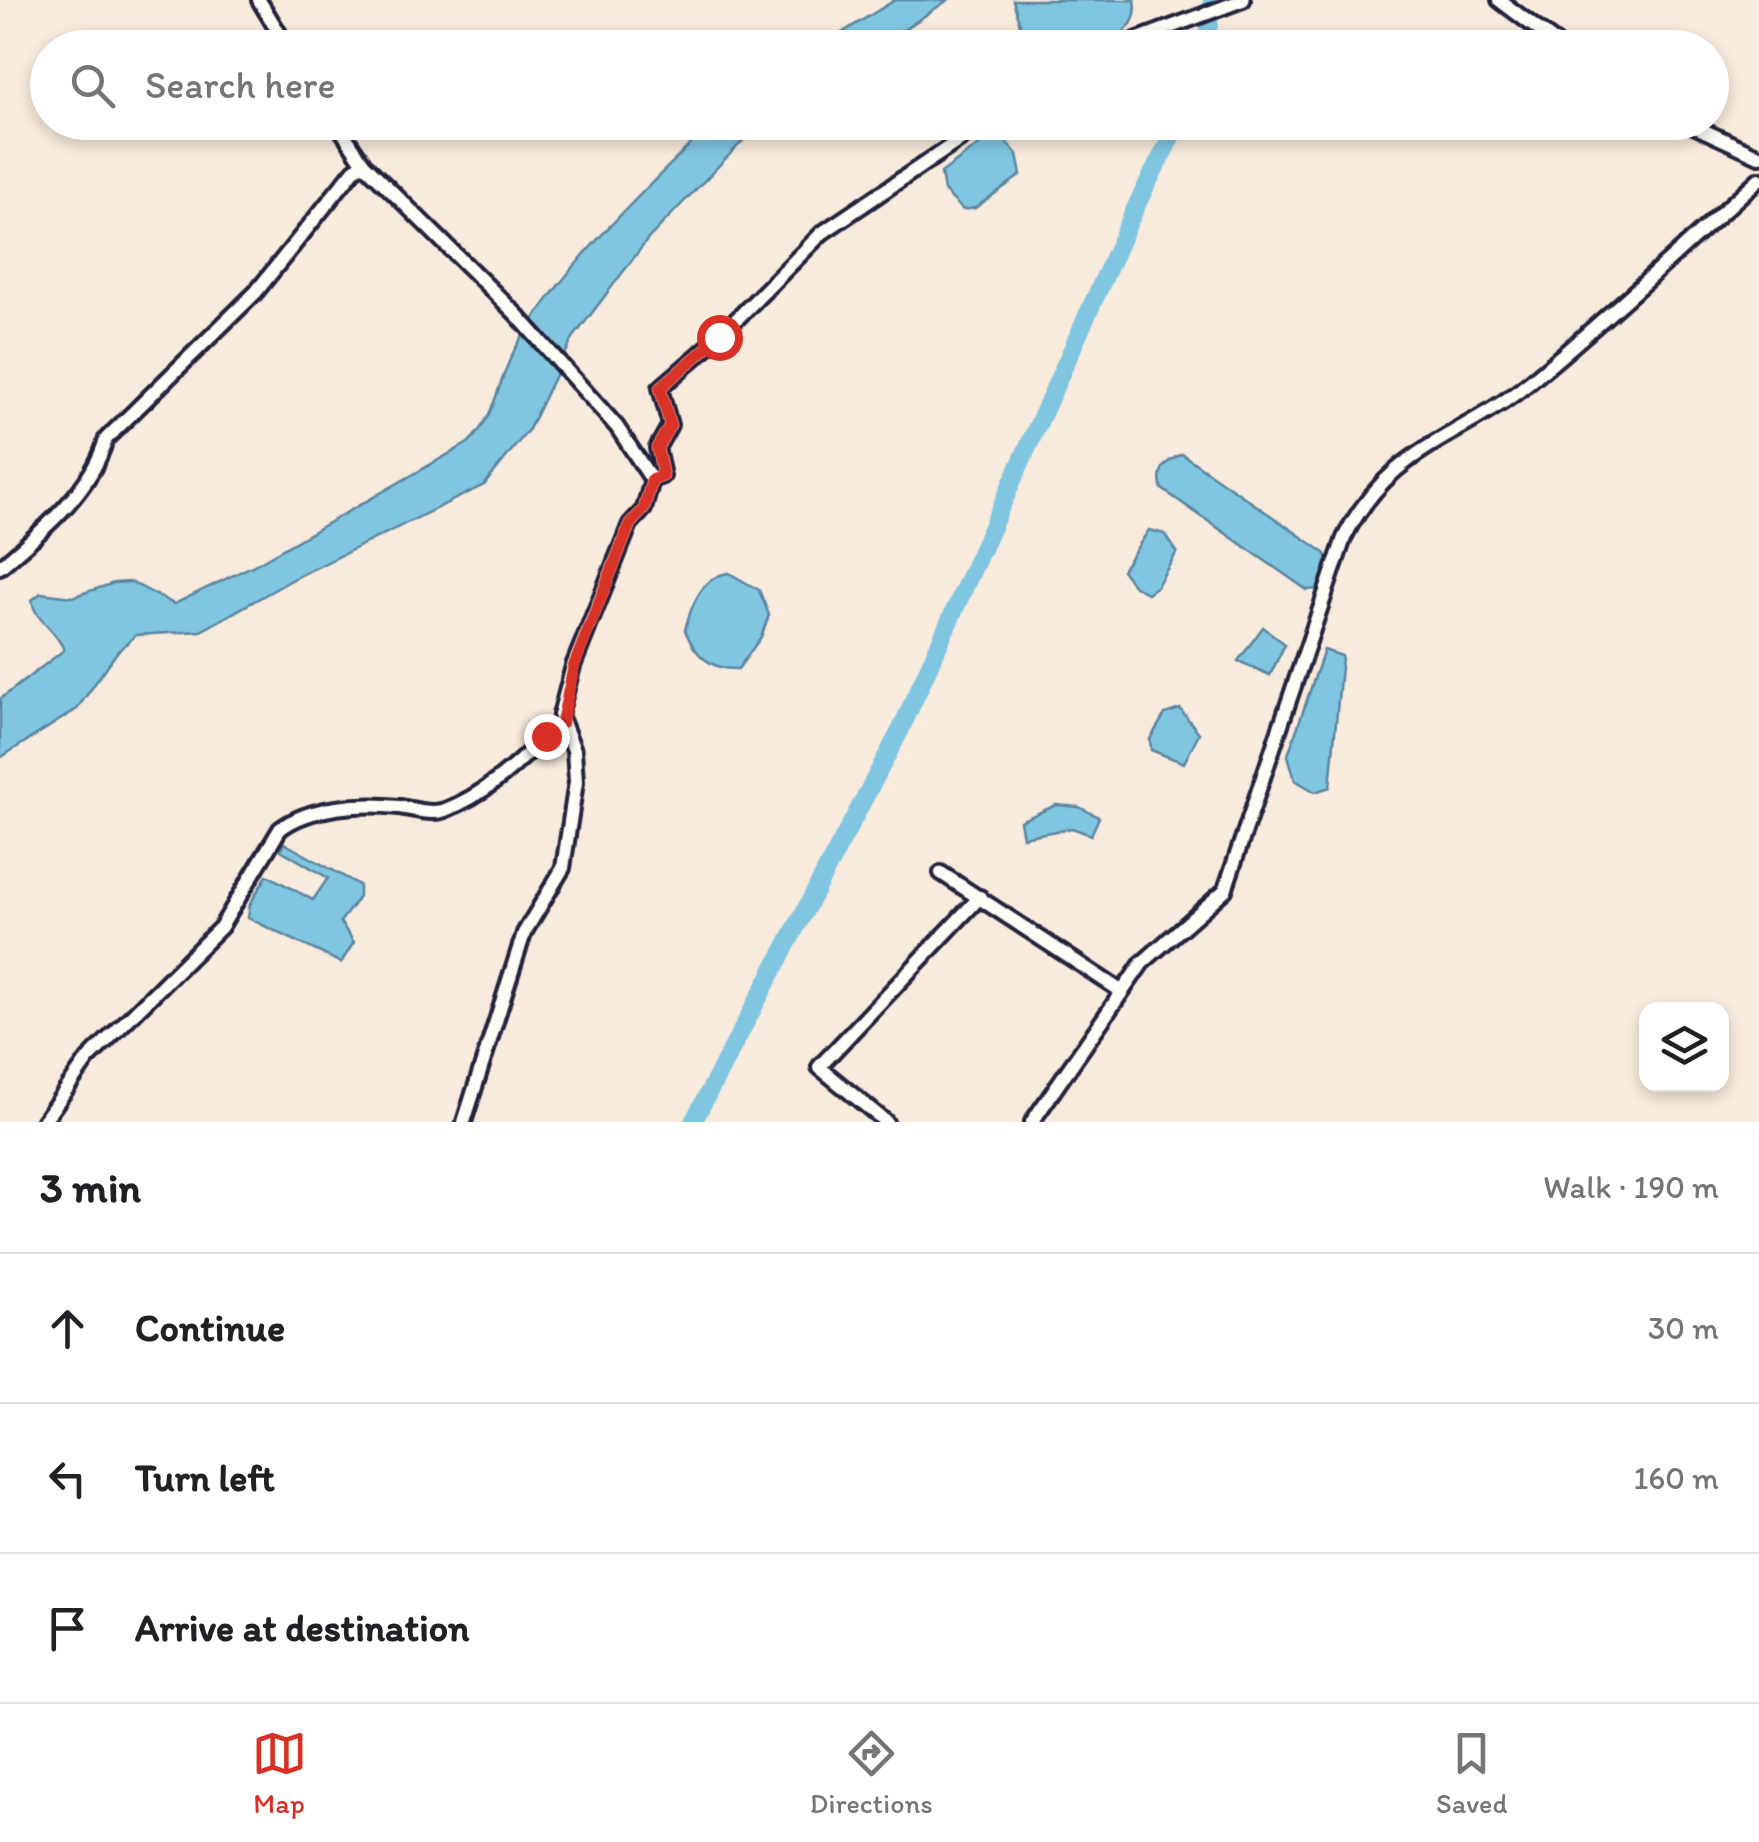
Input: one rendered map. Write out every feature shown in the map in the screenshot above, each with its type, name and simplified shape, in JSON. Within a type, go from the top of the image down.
[{"type":"street","points":[[259,0],[277,30]]},
{"type":"street","points":[[1499,0],[1539,30]]},
{"type":"street","points":[[1162,30],[1240,1]]},
{"type":"street","points":[[43,1122],[88,1059],[221,927],[280,829],[308,812],[395,806],[443,811],[495,785],[562,722],[574,666],[630,524],[644,509],[652,480],[617,427],[516,314],[364,164],[348,140]]},
{"type":"street","points":[[652,480],[663,476],[657,448],[670,425],[659,394],[663,382],[719,337],[822,233],[959,140]]},
{"type":"street","points":[[1725,140],[1759,156]]},
{"type":"street","points":[[0,567],[76,494],[100,460],[106,439],[256,292],[354,170],[364,164]]},
{"type":"street","points":[[1032,1122],[1142,963],[1225,890],[1344,538],[1374,489],[1399,463],[1526,386],[1759,179]]},
{"type":"street","points":[[464,1122],[524,933],[566,858],[576,782],[574,750],[562,722]]},
{"type":"street","points":[[941,872],[1121,991]]},
{"type":"street","points":[[886,1122],[819,1068],[980,897]]},
{"type":"water","points":[[895,0],[948,0],[903,30],[846,30]]},
{"type":"water","points":[[1013,0],[1135,0],[1134,16],[1126,30],[1021,30]]},
{"type":"water","points":[[695,140],[744,140],[648,239],[573,338],[529,429],[484,485],[295,578],[201,631],[136,635],[117,652],[77,709],[0,758],[0,699],[64,650],[32,600],[41,593],[72,597],[114,583],[131,582],[174,604],[258,563],[468,443],[485,422],[509,361],[534,319],[580,259]]},
{"type":"water","points":[[985,140],[1005,140],[1017,154],[1021,175],[975,208],[963,210],[944,191],[941,173]]},
{"type":"water","points":[[1182,454],[1325,553],[1330,563],[1321,589],[1307,590],[1162,489],[1163,467]]},
{"type":"water","points":[[1149,530],[1165,534],[1177,552],[1157,586],[1147,593],[1134,586],[1122,570]]},
{"type":"water","points":[[729,573],[759,590],[769,615],[761,637],[738,669],[719,667],[705,659],[685,630],[694,602],[705,586]]},
{"type":"water","points":[[1263,627],[1285,644],[1270,675],[1238,661]]},
{"type":"water","points":[[1324,650],[1342,656],[1330,787],[1315,792],[1295,780],[1288,755]]},
{"type":"water","points":[[1180,709],[1199,733],[1184,763],[1151,750],[1150,739],[1165,714]]},
{"type":"water","points":[[1056,805],[1079,807],[1099,817],[1091,835],[1072,828],[1023,837],[1020,821]]},
{"type":"water","points":[[284,843],[359,885],[359,897],[340,922],[354,942],[341,963],[248,918],[250,904],[267,875],[313,900],[328,878],[281,850]]},
{"type":"waterway","points":[[1208,30],[1212,0]]},
{"type":"waterway","points":[[693,1122],[900,731],[1170,140]]},
{"type":"route","points":[[546,736],[562,722],[560,715],[574,666],[630,524],[644,509],[652,480],[663,476],[657,448],[670,425],[660,388],[719,337]]}]
